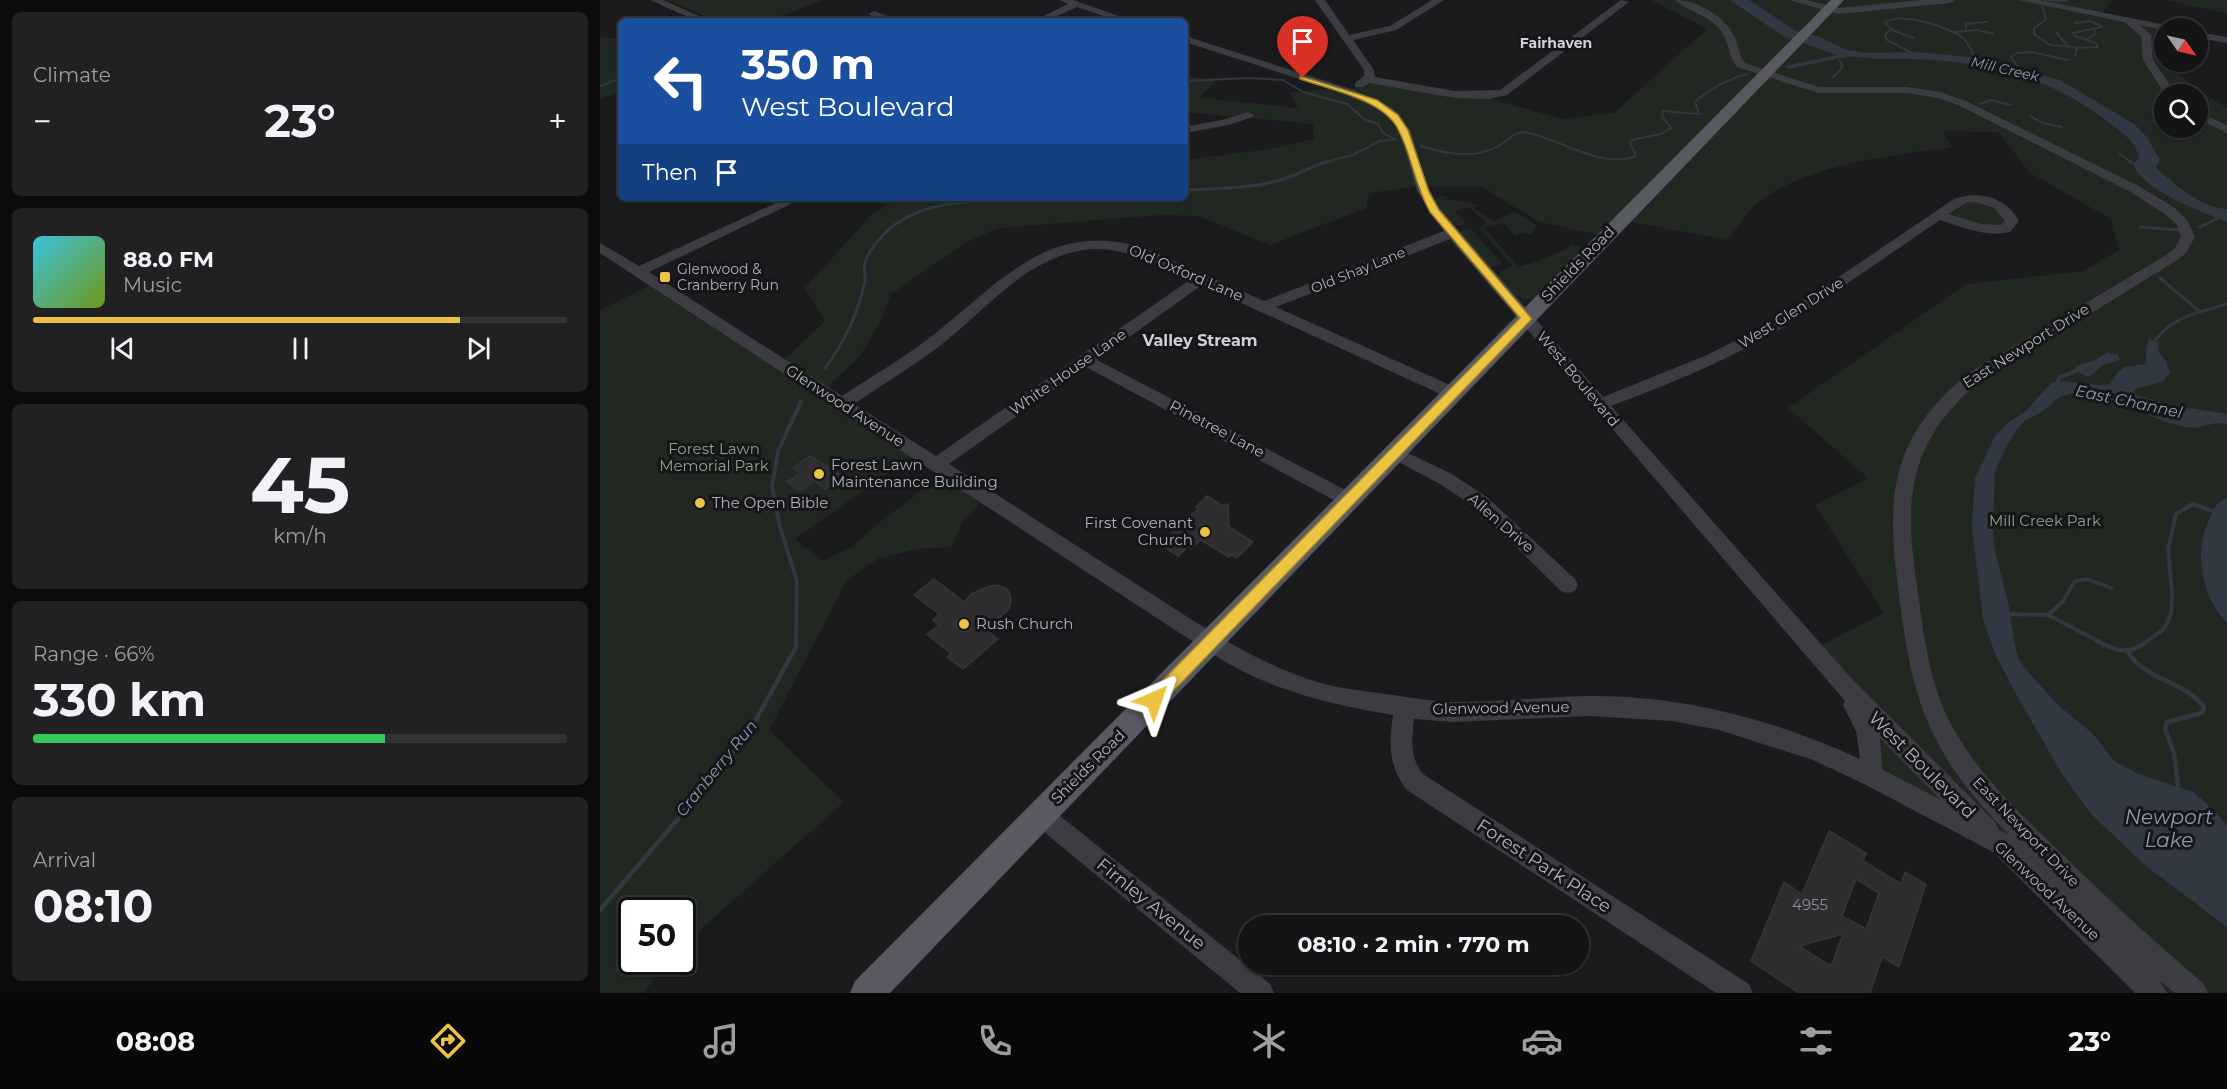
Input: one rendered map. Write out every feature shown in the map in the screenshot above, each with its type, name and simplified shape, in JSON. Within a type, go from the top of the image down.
[{"type":"main road","name":"Shields Road","points":[[867,993],[1209,640],[1833,5]]},
{"type":"street","points":[[655,0],[698,18]]},
{"type":"street","points":[[1064,0],[1119,18]]},
{"type":"street","points":[[1320,0],[1367,65],[1370,77],[1350,92]]},
{"type":"street","points":[[1347,38],[1393,28],[1439,0]]},
{"type":"street","points":[[1680,0],[1723,26],[1731,39],[1736,60],[1741,65],[1766,75]]},
{"type":"street","points":[[1794,0],[1833,5],[1850,11],[1950,0]]},
{"type":"street","points":[[2024,0],[2154,25]]},
{"type":"street","points":[[1368,79],[1459,94],[1497,94],[1509,90],[1624,2]]},
{"type":"street","points":[[1045,18],[1077,4]]},
{"type":"street","points":[[874,14],[884,18]]},
{"type":"street","points":[[2126,20],[2146,35],[2148,60],[2164,84]]},
{"type":"street","points":[[2208,36],[2227,40]]},
{"type":"street","name":"West Boulevard","points":[[1188,40],[1350,92],[1382,106],[1395,117],[1404,130],[1424,192],[1435,212],[1452,233],[1843,685],[2001,844]]},
{"type":"street","name":"East Newport Drive","points":[[1766,75],[1818,90],[1907,90],[1931,93],[1962,103],[2139,191],[2170,211],[2186,231],[2187,242],[2171,258],[1973,378],[1945,402],[1930,423],[1908,468],[1899,515],[1926,690],[1944,734],[1955,752],[1973,778],[2036,845],[2148,953],[2195,993]]},
{"type":"street","points":[[1188,129],[1229,122],[1248,115]]},
{"type":"street","points":[[2208,120],[2227,130]]},
{"type":"street","points":[[638,272],[791,201]]},
{"type":"street","name":"West Glen Drive","points":[[1599,404],[1686,372],[1752,340],[1938,215]]},
{"type":"street","name":"Old Shay Lane","points":[[1263,307],[1452,233]]},
{"type":"street","name":"Old Oxford Lane","points":[[842,404],[943,336],[1016,271],[1050,254],[1081,246],[1123,246],[1140,251],[1453,393]]},
{"type":"street","name":"Glenwood Avenue","points":[[602,251],[1249,664],[1288,681],[1332,695],[1454,712],[1584,706],[1672,711],[1719,720],[1818,751],[1870,775],[2001,844],[2154,993]]},
{"type":"street","name":"White House Lane","points":[[936,465],[1201,279]]},
{"type":"street","name":"Pinetree Lane","points":[[1085,360],[1347,499]]},
{"type":"street","name":"Allen Drive","points":[[1395,453],[1446,479],[1482,503],[1568,585]]},
{"type":"street","name":"West Boulevard","points":[[1843,685],[1868,731],[1874,753],[1870,775]]},
{"type":"street","name":"Forest Park Place","points":[[1405,706],[1401,763],[1415,782],[1740,993]]},
{"type":"street","name":"Firnley Avenue","points":[[1041,815],[1261,993]]},
{"type":"green space","points":[[668,0],[825,0],[774,18],[710,18]]},
{"type":"green space","points":[[1651,0],[2113,0],[2101,14],[2154,26],[2154,72],[2176,72],[2191,84],[2154,84],[2154,138],[2208,138],[2208,96],[2227,108],[2227,993],[2154,993],[2001,844],[1870,775],[1868,731],[1812,650],[1884,613],[1815,505],[1868,478],[1788,408],[1966,284],[2083,271],[2119,250],[2111,219],[2030,173],[1998,132],[1943,131],[1952,147],[1855,163],[1830,169],[1784,186],[1754,207],[1727,240],[1621,220],[1605,236],[1539,222],[1482,187],[1421,186],[1369,193],[1366,208],[1270,245],[1199,216],[1161,215],[998,228],[967,242],[891,294],[881,320],[860,356],[823,391],[917,453],[795,539],[823,561],[851,547],[885,518],[947,472],[986,497],[963,520],[952,547],[917,549],[879,558],[847,580],[769,730],[844,802],[696,933],[696,897],[618,897],[618,975],[658,975],[643,993],[600,993],[600,310],[655,283],[780,364],[825,321],[805,288],[872,214],[895,201],[1188,201],[1188,160],[1270,149],[1314,139],[1313,124],[1188,112],[1188,77],[1218,79],[1199,98],[1298,108],[1290,93],[1336,88],[1350,92],[1368,79],[1482,96],[1562,119],[1614,113],[1707,29]]},
{"type":"green space","points":[[2164,0],[2227,0],[2227,13]]},
{"type":"green space","points":[[600,37],[618,39],[618,92],[600,99]]},
{"type":"green space","points":[[1442,195],[1448,197],[1447,199],[1479,205],[1473,208],[1494,221],[1514,212],[1537,225],[1531,234],[1515,235],[1504,223],[1485,228],[1518,267],[1539,261],[1568,248],[1570,244],[1582,247],[1584,252],[1536,299],[1529,300],[1519,297],[1498,276],[1500,272],[1512,266],[1479,228],[1486,223],[1470,207],[1455,211],[1466,224],[1451,222],[1434,200]]},
{"type":"green space","points":[[1961,200],[1981,200],[2011,217],[1999,230],[1938,215]]},
{"type":"green space","points":[[1465,229],[1472,230],[1501,262],[1501,265],[1490,267],[1460,233]]},
{"type":"water","name":"Mill Creek","points":[[1730,0],[1749,0],[1796,31],[1817,36],[1847,50],[1867,53],[1916,52],[1980,58],[2060,80],[2134,124],[2147,137],[2160,160],[2156,167],[2158,170],[2198,200],[2227,209],[2227,222],[2174,199],[2147,182],[2138,173],[2133,163],[2139,159],[2135,146],[2126,136],[2079,102],[2053,88],[1997,70],[1938,60],[1851,57],[1789,69],[1784,66],[1837,55],[1783,36]]},
{"type":"water","name":"Newport Lake","points":[[2149,339],[2159,343],[2158,351],[2170,373],[2164,381],[2135,389],[2133,394],[2171,405],[2227,414],[2227,424],[2185,427],[2091,393],[2061,396],[2042,412],[2026,420],[2017,429],[1995,471],[1994,547],[2009,607],[2015,646],[2019,660],[2029,673],[2058,705],[2093,734],[2114,761],[2139,774],[2193,792],[2227,825],[2227,927],[2146,866],[2091,814],[2062,774],[2016,694],[1996,656],[1983,620],[1972,527],[1975,478],[1995,436],[2009,422],[2025,412],[2051,383],[2110,384],[2118,372],[2125,367],[2146,364],[2146,348]]},
{"type":"water","points":[[2107,352],[2118,355],[2120,360],[2103,365],[2089,377],[2076,371],[2075,368],[2081,364],[2094,361]]},
{"type":"water","points":[[2227,498],[2227,623],[2211,600],[2202,573],[2201,559],[2205,531],[2210,518],[2218,503]]},
{"type":"building","name":"Forest Lawn Maintenance Building","points":[[810,456],[842,476],[825,489],[814,481],[800,491],[787,482],[801,473],[793,468]]},
{"type":"building","name":"First Covenant Church","points":[[1207,496],[1221,505],[1228,504],[1229,527],[1253,542],[1237,558],[1232,555],[1229,557],[1201,540],[1191,548],[1188,546],[1178,556],[1163,546],[1170,541],[1165,539],[1199,508],[1196,507]]},
{"type":"building","name":"Rush Church","points":[[934,579],[964,602],[971,594],[989,586],[998,585],[1006,588],[1010,594],[1009,609],[986,630],[998,639],[963,669],[947,657],[951,654],[927,634],[939,625],[933,620],[939,614],[914,595]]},
{"type":"building","points":[[1829,831],[1866,853],[1863,861],[1901,884],[1905,872],[1926,884],[1899,967],[1882,957],[1870,993],[1799,993],[1751,961],[1784,882],[1802,894]],"holes":[[[1856,879],[1879,893],[1866,929],[1842,916]],[[1843,934],[1831,966],[1799,946]]]},
{"type":"waterway","points":[[2045,0],[2067,1]]},
{"type":"waterway","points":[[2042,7],[2046,19],[2034,28],[2034,34],[2050,45],[2075,48]]},
{"type":"waterway","name":"Mill Creek","points":[[1914,38],[1892,30],[1885,23],[1901,19],[1913,20],[1948,30],[1966,41],[1975,60]]},
{"type":"waterway","points":[[2074,23],[2091,21],[2102,27],[2073,33],[2086,40]]},
{"type":"waterway","points":[[1966,30],[1966,24],[1987,22]]},
{"type":"waterway","points":[[1891,30],[1885,34],[1887,40],[1914,54]]},
{"type":"waterway","points":[[1955,32],[1977,30],[1993,34]]},
{"type":"waterway","points":[[2086,40],[2094,35],[2095,30]]},
{"type":"waterway","points":[[2056,32],[2067,45]]},
{"type":"waterway","points":[[2075,48],[2098,47],[2096,43],[2086,40]]},
{"type":"waterway","points":[[2075,48],[2075,56]]},
{"type":"waterway","name":"Mill Creek","points":[[2016,69],[2018,67],[2011,57],[2017,53],[2031,52],[2068,60]]},
{"type":"waterway","points":[[1832,78],[1841,69],[1842,64],[1839,60]]},
{"type":"waterway","name":"Cranberry Run","points":[[1421,146],[1451,153],[1481,153],[1524,132],[1594,156],[1608,159],[1636,156],[1630,143],[1632,140],[1661,134],[1671,128],[1662,116],[1663,111],[1699,114],[1695,102],[1719,85],[1747,74]]},
{"type":"waterway","points":[[1188,81],[1249,78],[1283,80],[1303,92],[1347,104],[1364,119],[1378,124],[1383,133],[1396,140]]},
{"type":"waterway","points":[[600,86],[618,79]]},
{"type":"waterway","points":[[1980,104],[1991,100],[2011,105]]},
{"type":"waterway","points":[[2030,116],[2043,123],[2062,127]]},
{"type":"waterway","name":"Cranberry Run","points":[[1325,162],[1353,155],[1380,141],[1394,140]]},
{"type":"waterway","points":[[2119,154],[2132,162]]},
{"type":"waterway","name":"Cranberry Run","points":[[1188,190],[1264,184],[1331,161]]},
{"type":"waterway","points":[[2129,161],[2133,163]]},
{"type":"waterway","name":"Cranberry Run","points":[[825,368],[850,327],[865,281],[866,259],[882,236],[895,224],[926,209],[980,201]]},
{"type":"waterway","points":[[2200,227],[2220,217]]},
{"type":"waterway","points":[[2140,227],[2180,230]]},
{"type":"waterway","points":[[2160,278],[2200,312]]},
{"type":"waterway","points":[[2152,345],[2167,328],[2185,317],[2227,304]]},
{"type":"waterway","points":[[2057,382],[2060,377],[2076,371]]},
{"type":"waterway","name":"Cranberry Run","points":[[796,642],[797,581],[780,527],[772,487],[778,451],[801,402]]},
{"type":"waterway","points":[[2146,642],[2164,629],[2171,614],[2172,592],[2168,549],[2176,514],[2193,504],[2213,511]]},
{"type":"waterway","points":[[2048,615],[2063,601],[2075,581],[2087,579],[2111,588]]},
{"type":"waterway","points":[[2006,614],[2048,615]]},
{"type":"waterway","points":[[2048,615],[2100,642]]},
{"type":"waterway","points":[[2097,641],[2117,650],[2129,650],[2148,641]]},
{"type":"waterway","name":"Cranberry Run","points":[[600,910],[713,778],[752,727],[796,647],[796,642]]},
{"type":"waterway","points":[[2127,651],[2144,669],[2186,691],[2204,707],[2203,712],[2167,722],[2165,729],[2174,753],[2178,786]]},
{"type":"place","name":"Glenwood & Cranberry Run","points":[[665,277]]},
{"type":"place","name":"Forest Lawn Maintenance Building","points":[[819,474]]},
{"type":"place","name":"The Open Bible","points":[[700,503]]},
{"type":"place","name":"First Covenant Church","points":[[1205,532]]},
{"type":"place","name":"Rush Church","points":[[964,624]]},
{"type":"district","name":"Fairhaven","points":[[1556,43]]},
{"type":"district","name":"Valley Stream","points":[[1200,340]]},
{"type":"route","points":[[1154,700],[1209,640],[1526,319],[1435,212],[1415,169],[1404,130],[1395,117],[1374,102],[1303,78]]},
{"type":"water label","name":"East Channel","points":[[2129,401]]},
{"type":"park label","name":"Forest Lawn Memorial Park","points":[[714,458]]},
{"type":"park label","name":"Mill Creek Park","points":[[2045,521]]}]
